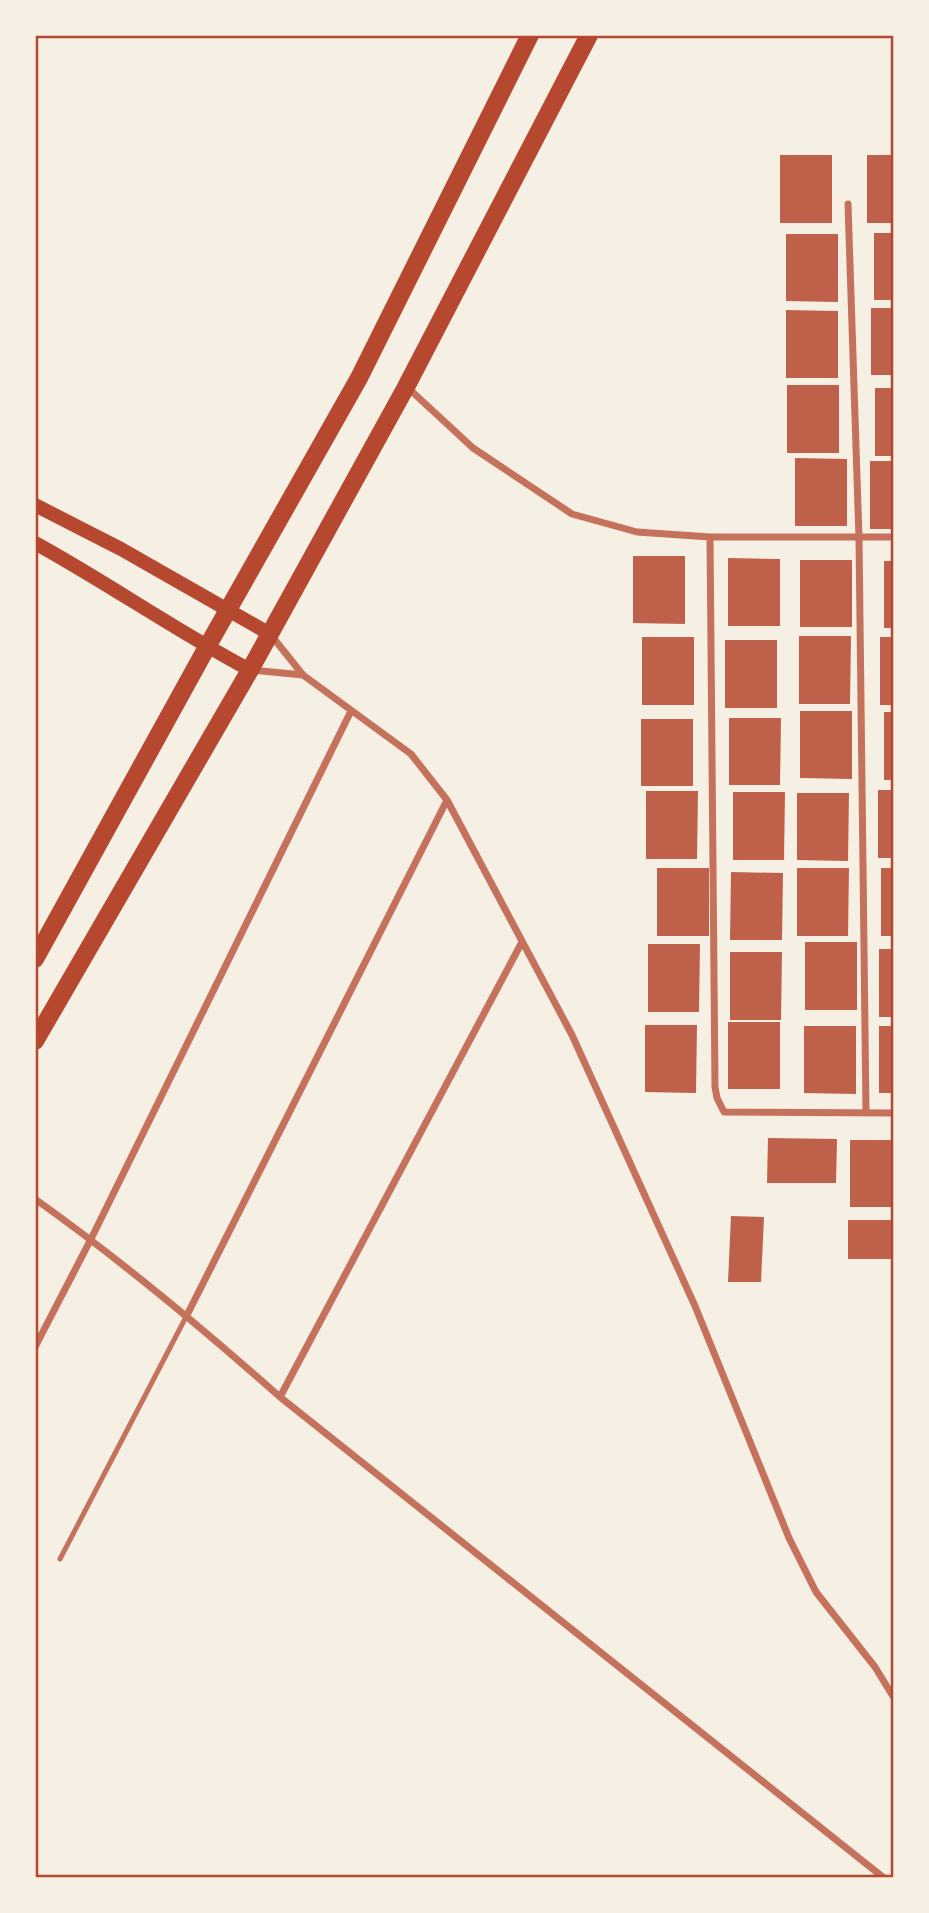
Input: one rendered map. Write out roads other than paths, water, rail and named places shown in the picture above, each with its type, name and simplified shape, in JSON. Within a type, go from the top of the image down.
[{"type":"main road","points":[[35,959],[359,378],[530,35]]},
{"type":"main road","points":[[35,1041],[270,634],[406,387],[589,35]]},
{"type":"main road","points":[[35,505],[121,549],[270,634]]},
{"type":"main road","points":[[35,543],[250,670]]},
{"type":"street","points":[[848,204],[859,538],[866,1112]]},
{"type":"street","points":[[406,387],[473,448],[572,514],[637,532],[710,537],[894,537]]},
{"type":"street","points":[[710,537],[717,1098],[724,1112],[894,1113]]},
{"type":"street","points":[[270,634],[303,675],[411,754],[447,800],[572,1035],[695,1306],[789,1538],[816,1592],[875,1667],[894,1698]]},
{"type":"street","points":[[250,670],[303,675]]},
{"type":"street","points":[[35,1347],[351,711]]},
{"type":"street","points":[[187,1315],[447,800]]},
{"type":"street","points":[[280,1397],[522,942]]},
{"type":"street","points":[[35,1199],[91,1239],[187,1315],[280,1397],[884,1878]]},
{"type":"lane","points":[[60,1559],[187,1315]]}]
